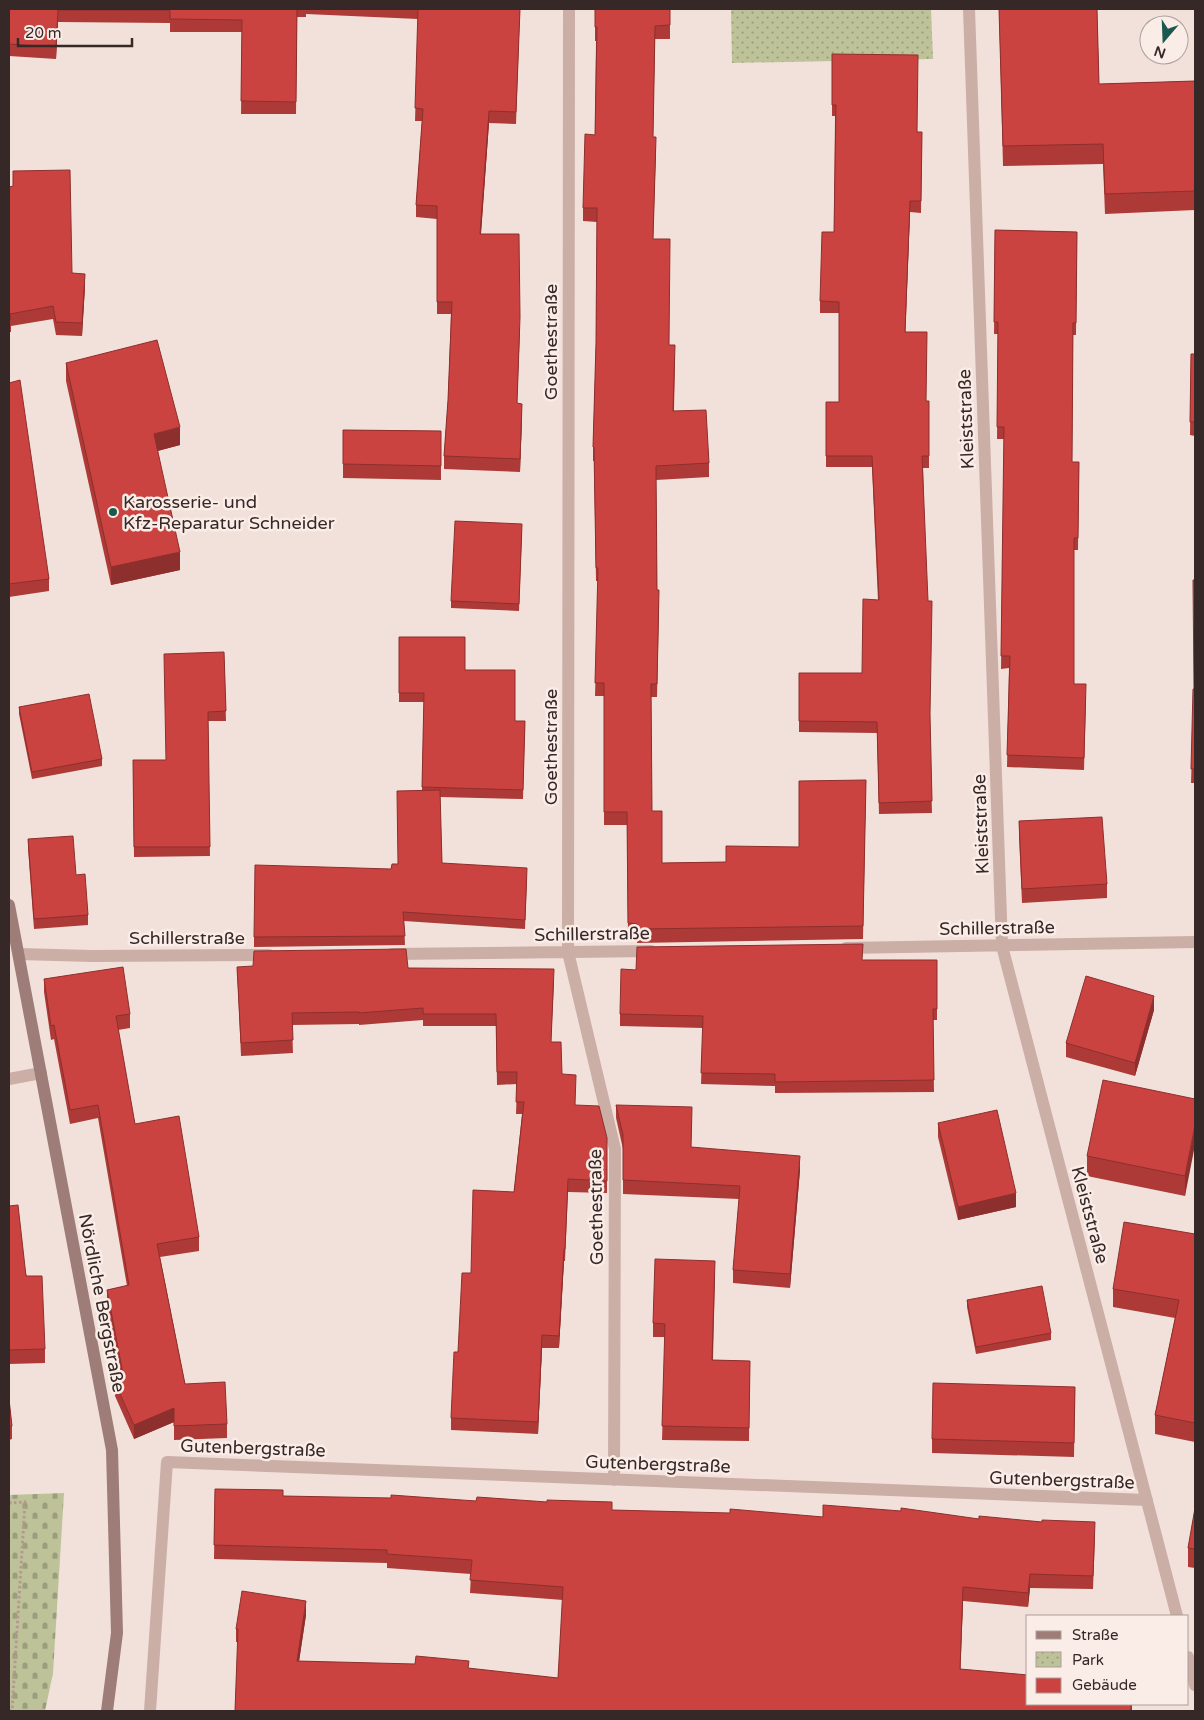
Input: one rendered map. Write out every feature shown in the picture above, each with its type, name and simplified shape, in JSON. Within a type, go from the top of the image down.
[{"type":"main road","name":"Nördliche Bergstraße","points":[[9,905],[112,1450],[118,1633],[107,1711]]},
{"type":"street","name":"Goethestraße","points":[[569,9],[568,952],[615,1150],[614,1480]]},
{"type":"street","name":"Kleiststraße","points":[[969,9],[1002,946],[1177,1615]]},
{"type":"street","name":"Schillerstraße","points":[[835,948],[1195,942]]},
{"type":"street","name":"Schillerstraße","points":[[380,954],[667,951]]},
{"type":"street","name":"Schillerstraße","points":[[19,954],[92,956],[281,954]]},
{"type":"street","points":[[9,1079],[41,1073]]},
{"type":"street","name":"Gutenbergstraße","points":[[150,1711],[166,1462],[1147,1500]]},
{"type":"street","points":[[1189,1660],[1195,1685]]},
{"type":"path","points":[[9,1503],[25,1502],[12,1711],[9,1711]]},
{"type":"green space","points":[[731,9],[931,9],[933,59],[732,63]]},
{"type":"green space","points":[[64,1493],[53,1673],[45,1711],[9,1711],[9,1495]]},
{"type":"building","points":[[9,9],[297,9],[296,102],[241,101],[242,20],[170,19],[170,10],[58,10],[56,47],[9,44]]},
{"type":"building","points":[[418,9],[520,9],[516,112],[489,111],[480,234],[519,234],[520,317],[517,403],[522,404],[520,459],[444,456],[452,302],[437,302],[437,206],[416,205],[423,109],[415,108]]},
{"type":"building","points":[[595,9],[670,9],[670,25],[655,26],[653,137],[656,137],[653,239],[670,239],[669,345],[675,345],[673,411],[706,410],[709,463],[656,466],[657,590],[659,590],[657,684],[651,684],[652,811],[662,811],[662,863],[726,862],[726,846],[799,847],[799,781],[866,780],[863,926],[637,929],[637,924],[628,923],[627,812],[604,812],[604,683],[595,683],[598,568],[596,568],[593,447],[597,208],[583,208],[585,134],[595,135],[597,27],[595,27]]},
{"type":"building","points":[[999,9],[1097,9],[1099,84],[1195,81],[1195,191],[1105,194],[1103,144],[1003,146]]},
{"type":"building","points":[[832,54],[918,55],[917,132],[922,132],[921,201],[910,201],[905,332],[927,332],[926,401],[929,401],[929,456],[922,456],[928,601],[932,601],[930,714],[932,801],[879,803],[877,722],[799,721],[799,673],[862,673],[863,599],[879,600],[872,456],[826,456],[826,402],[839,402],[839,302],[820,301],[822,232],[834,232],[836,105],[832,105]]},
{"type":"building","points":[[70,170],[72,273],[85,274],[82,323],[56,322],[53,306],[10,314],[11,320],[9,319],[9,187],[13,186],[13,171]]},
{"type":"building","points":[[995,230],[1077,232],[1076,323],[1073,323],[1072,462],[1079,462],[1078,538],[1074,538],[1074,684],[1086,684],[1084,758],[1007,755],[1010,656],[1001,656],[1004,427],[997,427],[998,322],[994,322]]},
{"type":"building","points":[[157,340],[180,427],[154,434],[180,552],[111,567],[66,363]]},
{"type":"building","points":[[1191,354],[1195,354],[1195,422],[1190,422]]},
{"type":"building","points":[[20,380],[49,579],[9,584],[9,383]]},
{"type":"building","points":[[343,430],[441,431],[441,466],[343,464]]},
{"type":"building","points":[[455,521],[522,524],[519,604],[451,601]]},
{"type":"building","points":[[1193,580],[1195,580],[1195,769],[1191,769],[1194,689]]},
{"type":"building","points":[[399,637],[465,637],[465,670],[515,670],[515,721],[525,721],[523,790],[422,787],[424,693],[399,693]]},
{"type":"building","points":[[224,652],[226,711],[208,712],[210,847],[134,847],[133,760],[166,760],[164,654]]},
{"type":"building","points":[[89,694],[102,759],[32,772],[19,707]]},
{"type":"building","points":[[440,790],[442,863],[527,868],[525,920],[403,912],[405,936],[254,937],[255,865],[391,869],[392,864],[398,864],[397,791]]},
{"type":"building","points":[[1102,817],[1107,884],[1022,889],[1019,821]]},
{"type":"building","points":[[73,836],[76,875],[85,874],[88,915],[34,919],[28,839]]},
{"type":"building","points":[[863,944],[862,960],[937,960],[937,1009],[933,1009],[934,1080],[775,1082],[775,1074],[701,1073],[703,1016],[620,1014],[621,969],[636,970],[637,947]]},
{"type":"building","points":[[406,949],[408,968],[554,969],[551,1042],[561,1042],[562,1074],[576,1075],[575,1105],[599,1106],[607,1138],[607,1181],[568,1179],[559,1336],[542,1335],[538,1422],[451,1418],[454,1352],[458,1352],[462,1273],[471,1273],[473,1190],[514,1192],[524,1102],[516,1102],[517,1072],[497,1072],[496,1014],[423,1014],[423,1008],[359,1013],[292,1013],[293,1040],[241,1043],[237,967],[253,966],[254,951]]},
{"type":"building","points":[[123,967],[130,1014],[116,1016],[135,1124],[179,1116],[199,1237],[157,1244],[185,1384],[225,1382],[227,1424],[174,1426],[174,1408],[134,1425],[115,1383],[124,1379],[107,1290],[129,1285],[98,1105],[70,1110],[54,1025],[51,1026],[44,979]]},
{"type":"building","points":[[1086,976],[1154,996],[1135,1063],[1066,1043]]},
{"type":"building","points":[[1103,1080],[1195,1099],[1195,1125],[1185,1176],[1087,1156]]},
{"type":"building","points":[[616,1105],[692,1107],[691,1147],[800,1156],[790,1274],[733,1270],[740,1186],[623,1180],[623,1135]]},
{"type":"building","points":[[997,1110],[1016,1193],[958,1207],[938,1123]]},
{"type":"building","points":[[18,1205],[26,1276],[42,1276],[45,1349],[9,1350],[9,1206]]},
{"type":"building","points":[[1124,1222],[1195,1234],[1195,1423],[1155,1415],[1179,1300],[1113,1289]]},
{"type":"building","points":[[655,1259],[715,1261],[712,1360],[750,1361],[749,1428],[662,1426],[665,1324],[653,1323]]},
{"type":"building","points":[[1042,1286],[1051,1333],[976,1347],[967,1300]]},
{"type":"building","points":[[933,1383],[1075,1387],[1074,1443],[932,1439]]},
{"type":"building","points":[[9,1399],[12,1426],[9,1427]]},
{"type":"building","points":[[215,1489],[283,1490],[283,1496],[391,1498],[391,1495],[476,1501],[477,1497],[547,1502],[547,1500],[612,1502],[612,1510],[730,1513],[730,1509],[823,1517],[823,1505],[901,1511],[901,1508],[979,1519],[979,1516],[1042,1522],[1042,1520],[1095,1522],[1093,1576],[1030,1574],[1028,1593],[963,1587],[960,1669],[1026,1675],[1026,1705],[1131,1705],[1131,1711],[235,1711],[238,1629],[236,1629],[242,1591],[306,1601],[297,1661],[415,1664],[416,1656],[469,1661],[468,1668],[558,1678],[563,1587],[470,1580],[472,1560],[387,1554],[387,1550],[214,1545]]},
{"type":"building","points":[[1195,1508],[1195,1549],[1188,1548]]},
{"type":"place","name":"Karosserie- und Kfz-Reparatur Schneider","points":[[113,512]]}]
